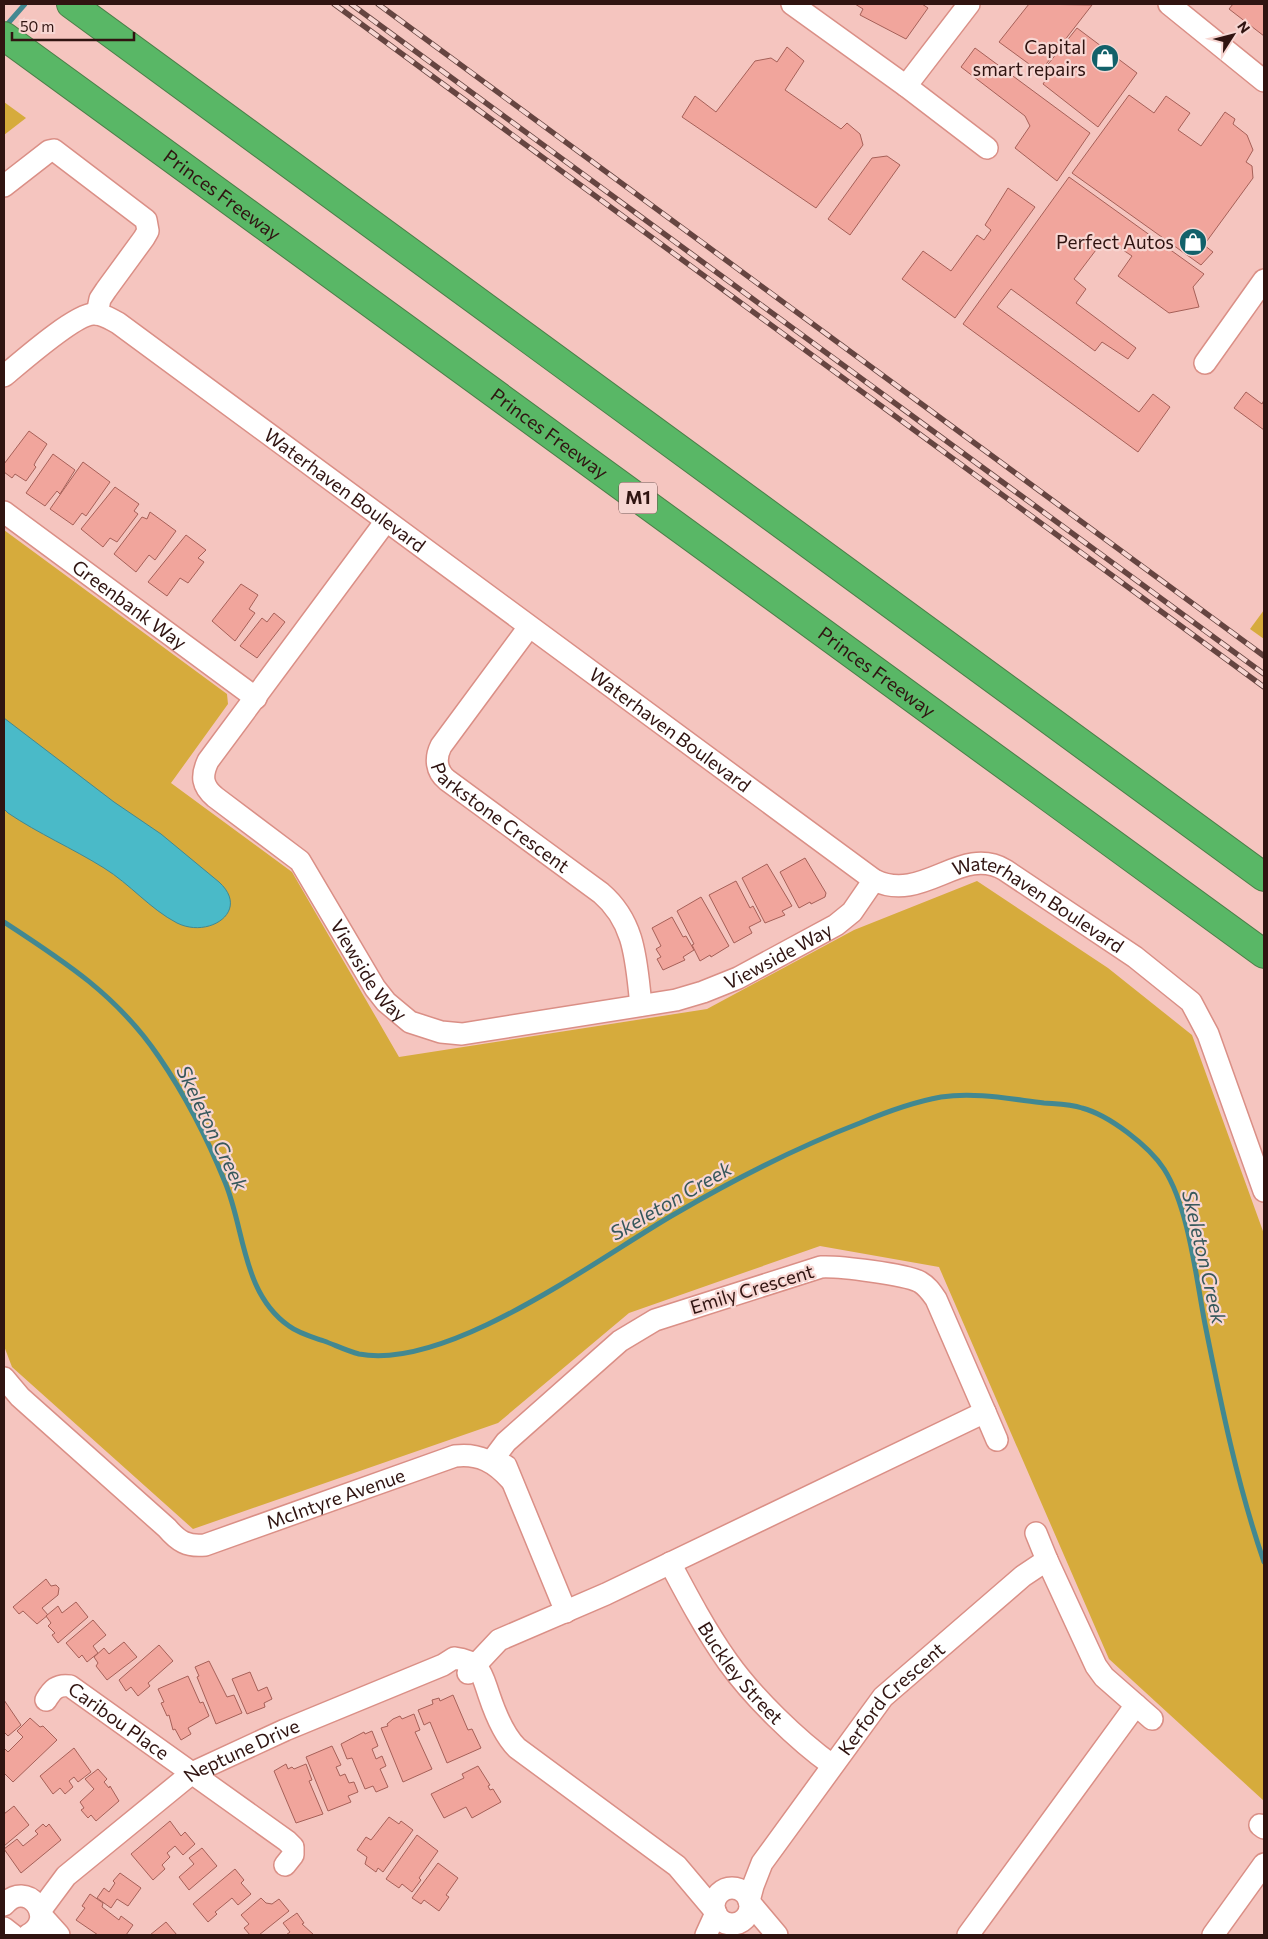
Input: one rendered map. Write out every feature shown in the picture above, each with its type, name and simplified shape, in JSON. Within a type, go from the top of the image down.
[{"type":"highway","points":[[71,4],[1264,877]]},
{"type":"highway","name":"Princes Freeway","points":[[8,39],[1264,954]]},
{"type":"street","points":[[792,4],[906,86],[987,148]]},
{"type":"street","points":[[906,86],[969,4]]},
{"type":"street","points":[[1169,4],[1264,81]]},
{"type":"street","points":[[4,186],[49,151],[54,150],[146,220],[148,230],[106,290],[100,300],[97,314],[84,316],[76,320],[4,376]]},
{"type":"street","points":[[1205,363],[1264,280]]},
{"type":"street","name":"Waterhaven Boulevard","points":[[97,314],[118,323],[874,880],[883,884],[902,887],[920,883],[974,863],[992,863],[1119,946],[1174,986],[1191,1002],[1202,1019],[1264,1191]]},
{"type":"street","name":"Greenbank Way","points":[[4,512],[256,698]]},
{"type":"street","name":"Viewside Way","points":[[386,521],[208,761],[203,779],[205,787],[223,804],[300,861],[375,988],[399,1015],[423,1028],[462,1034],[690,997],[725,984],[842,921],[852,912],[874,880]]},
{"type":"street","name":"Parkstone Crescent","points":[[529,627],[441,746],[437,757],[438,769],[447,780],[601,893],[616,908],[630,933],[641,1005]]},
{"type":"street","name":"Emily Crescent","points":[[494,1458],[506,1442],[620,1341],[640,1328],[664,1317],[821,1267],[835,1266],[909,1278],[925,1285],[936,1299],[997,1440]]},
{"type":"street","name":"McIntyre Avenue","points":[[4,1378],[12,1393],[167,1528],[191,1536],[206,1537],[214,1540],[455,1456],[494,1458],[511,1480],[566,1612]]},
{"type":"street","points":[[777,1935],[741,1890],[728,1888],[677,1866],[521,1752],[509,1738],[488,1694],[486,1680],[471,1669],[499,1640],[566,1612],[985,1412]]},
{"type":"street","points":[[1036,1533],[1096,1666],[1104,1677],[1152,1719]]},
{"type":"street","name":"Kerford Crescent","points":[[750,1902],[753,1886],[762,1863],[883,1697],[1023,1576],[1047,1560]]},
{"type":"street","name":"Buckley Street","points":[[670,1563],[708,1631],[745,1683],[814,1752],[832,1765]]},
{"type":"street","name":"Neptune Drive","points":[[21,1935],[38,1927],[40,1913],[66,1876],[192,1773],[284,1730],[442,1665],[454,1658],[471,1669]]},
{"type":"street","name":"Caribou Place","points":[[46,1700],[54,1688],[61,1685],[70,1686],[287,1841],[293,1847],[293,1856],[285,1865]]},
{"type":"street","points":[[968,1935],[1136,1705]]},
{"type":"street","name":"Kerford Crescent","points":[[728,1888],[740,1877],[762,1863]]},
{"type":"street","points":[[1213,1935],[1264,1864]]},
{"type":"street","points":[[677,1866],[715,1912],[732,1927],[769,1935]]},
{"type":"street","name":"Neptune Drive","points":[[11,1898],[66,1876]]},
{"type":"street","points":[[706,1935],[715,1912],[717,1896],[728,1888]]},
{"type":"street","points":[[11,1898],[32,1900],[58,1935]]},
{"type":"street","points":[[732,1927],[748,1915],[750,1902]]},
{"type":"street","points":[[4,1928],[21,1935]]},
{"type":"shaded area","points":[[4,102],[26,118],[4,135]]},
{"type":"shaded area","points":[[4,530],[227,694],[228,704],[171,783],[292,872],[399,1057],[707,1009],[854,930],[977,881],[1108,968],[1192,1035],[1264,1234],[1264,1801],[1109,1659],[939,1267],[820,1246],[629,1313],[498,1423],[193,1529],[12,1367],[4,1346]]},
{"type":"shaded area","points":[[1264,610],[1264,639],[1250,629]]},
{"type":"water","points":[[4,718],[114,802],[161,834],[219,882],[228,893],[230,903],[228,912],[222,919],[213,925],[202,927],[189,927],[177,923],[158,911],[123,881],[104,868],[8,813],[4,809]]},
{"type":"building","points":[[855,4],[922,4],[928,8],[906,39],[860,15],[863,9]]},
{"type":"building","points":[[1029,4],[1092,5],[1040,72],[999,42]]},
{"type":"building","points":[[1233,4],[1264,4],[1264,36],[1229,9]]},
{"type":"building","points":[[1077,28],[1137,73],[1098,127],[1043,84],[1047,78],[1041,73]]},
{"type":"building","points":[[787,47],[804,61],[785,90],[841,129],[847,123],[860,134],[863,145],[816,208],[682,117],[695,96],[716,112],[755,61],[771,58],[777,62]]},
{"type":"building","points":[[975,48],[1090,133],[1057,181],[1015,148],[1030,126],[1025,116],[961,67]]},
{"type":"building","points":[[1129,95],[1154,113],[1166,96],[1190,113],[1178,130],[1201,146],[1225,112],[1235,119],[1233,124],[1247,135],[1253,150],[1246,162],[1252,166],[1253,178],[1204,245],[1213,252],[1201,265],[1072,173]]},
{"type":"building","points":[[887,156],[900,165],[850,235],[828,219],[872,158]]},
{"type":"building","points":[[1069,177],[1204,274],[1193,287],[1199,307],[1169,313],[1118,276],[1132,256],[1105,238],[1074,279],[1086,289],[1076,303],[1136,348],[1128,359],[1102,342],[1095,351],[1011,289],[997,307],[1139,412],[1153,394],[1170,407],[1138,452],[963,324]]},
{"type":"building","points":[[1008,188],[1035,207],[955,318],[902,279],[923,251],[951,271],[977,235],[984,240],[991,230],[985,225]]},
{"type":"building","points":[[1246,392],[1262,404],[1264,400],[1264,430],[1234,408]]},
{"type":"building","points":[[29,431],[47,444],[34,465],[36,467],[26,481],[15,474],[12,478],[4,472],[4,464]]},
{"type":"building","points":[[53,454],[75,470],[60,494],[57,491],[45,506],[26,493]]},
{"type":"building","points":[[83,462],[110,482],[86,516],[82,513],[73,525],[50,509]]},
{"type":"building","points":[[115,487],[139,504],[134,511],[138,514],[117,542],[110,538],[103,547],[81,529]]},
{"type":"building","points":[[150,512],[176,531],[155,560],[149,555],[136,572],[114,554],[142,517],[147,519]]},
{"type":"building","points":[[186,535],[206,550],[198,558],[204,562],[188,583],[180,578],[167,596],[148,582]]},
{"type":"building","points":[[241,584],[258,595],[249,609],[255,613],[235,641],[212,621]]},
{"type":"building","points":[[274,613],[285,622],[257,658],[240,646],[262,618],[267,622]]},
{"type":"building","points":[[805,858],[826,893],[825,897],[799,908],[780,872]]},
{"type":"building","points":[[767,864],[792,906],[782,911],[785,915],[765,923],[742,878]]},
{"type":"building","points":[[736,881],[750,908],[753,906],[761,921],[749,927],[752,933],[734,943],[709,895]]},
{"type":"building","points":[[701,897],[729,946],[711,957],[710,955],[700,961],[692,945],[694,944],[677,911]]},
{"type":"building","points":[[672,917],[683,937],[686,936],[694,950],[683,957],[685,960],[663,970],[657,959],[661,957],[656,949],[661,946],[652,928]]},
{"type":"building","points":[[46,1579],[51,1586],[56,1585],[59,1588],[58,1595],[42,1608],[48,1615],[37,1624],[23,1611],[19,1614],[13,1607]]},
{"type":"building","points":[[76,1602],[88,1617],[58,1643],[52,1635],[55,1633],[48,1626],[51,1623],[46,1616],[58,1606],[62,1613]]},
{"type":"building","points":[[93,1620],[106,1635],[93,1646],[98,1653],[87,1662],[82,1655],[79,1658],[66,1643]]},
{"type":"building","points":[[124,1642],[137,1657],[107,1680],[96,1666],[98,1663],[94,1657],[104,1648],[109,1654]]},
{"type":"building","points":[[159,1645],[173,1661],[148,1683],[150,1686],[138,1696],[131,1687],[126,1691],[119,1680]]},
{"type":"building","points":[[209,1661],[227,1697],[234,1695],[242,1713],[216,1724],[197,1677],[199,1676],[195,1667]]},
{"type":"building","points":[[250,1672],[258,1691],[267,1687],[272,1699],[264,1703],[265,1707],[247,1714],[232,1679]]},
{"type":"building","points":[[188,1676],[200,1703],[203,1702],[209,1716],[188,1728],[191,1734],[181,1740],[175,1729],[173,1730],[169,1715],[167,1716],[161,1703],[164,1702],[158,1689]]},
{"type":"building","points":[[453,1695],[468,1730],[472,1729],[481,1748],[447,1763],[430,1722],[424,1725],[418,1710],[433,1704],[432,1700],[439,1698],[440,1701]]},
{"type":"building","points":[[4,1700],[21,1725],[8,1736],[4,1732]]},
{"type":"building","points":[[414,1714],[420,1730],[415,1732],[432,1769],[403,1782],[381,1728],[388,1726],[387,1724],[393,1719],[400,1716],[402,1719]]},
{"type":"building","points":[[30,1718],[40,1727],[43,1726],[57,1740],[13,1782],[4,1773],[4,1748],[8,1752],[23,1737],[17,1731]]},
{"type":"building","points":[[372,1731],[378,1746],[372,1749],[376,1759],[382,1756],[386,1766],[380,1769],[388,1787],[376,1792],[373,1786],[365,1789],[352,1758],[347,1759],[341,1744],[364,1732],[365,1734]]},
{"type":"building","points":[[332,1746],[341,1765],[336,1767],[340,1776],[345,1774],[349,1783],[354,1782],[358,1792],[348,1796],[351,1802],[328,1811],[306,1757]]},
{"type":"building","points":[[74,1748],[91,1772],[78,1782],[74,1777],[69,1781],[73,1787],[65,1794],[60,1788],[53,1794],[40,1776]]},
{"type":"building","points":[[286,1764],[288,1769],[292,1767],[294,1769],[306,1764],[312,1780],[309,1781],[323,1814],[296,1823],[274,1771]]},
{"type":"building","points":[[478,1766],[490,1785],[488,1786],[490,1790],[493,1789],[501,1802],[472,1818],[466,1807],[444,1818],[431,1794],[464,1778],[462,1774]]},
{"type":"building","points":[[98,1769],[107,1779],[104,1782],[109,1788],[110,1786],[119,1801],[96,1821],[91,1815],[88,1818],[81,1810],[84,1808],[80,1802],[94,1789],[85,1779]]},
{"type":"building","points":[[14,1806],[29,1825],[4,1846],[4,1814]]},
{"type":"building","points":[[389,1817],[399,1824],[401,1821],[413,1830],[383,1872],[378,1868],[376,1872],[365,1864],[367,1857],[357,1850],[366,1837],[371,1840]]},
{"type":"building","points":[[170,1821],[181,1836],[185,1832],[195,1844],[183,1855],[175,1846],[167,1853],[170,1857],[162,1865],[165,1869],[153,1880],[131,1854]]},
{"type":"building","points":[[43,1824],[46,1827],[49,1824],[61,1840],[21,1873],[4,1849],[17,1839],[23,1846],[38,1834],[35,1831]]},
{"type":"building","points":[[417,1835],[438,1851],[419,1878],[421,1880],[412,1892],[402,1884],[399,1888],[386,1879]]},
{"type":"building","points":[[202,1848],[217,1866],[189,1890],[179,1877],[194,1864],[189,1858]]},
{"type":"building","points":[[438,1863],[458,1878],[446,1895],[449,1897],[439,1911],[424,1900],[421,1904],[412,1898]]},
{"type":"building","points":[[235,1869],[244,1880],[241,1883],[251,1894],[238,1905],[232,1898],[215,1912],[217,1914],[208,1922],[193,1904]]},
{"type":"building","points":[[120,1873],[141,1888],[128,1906],[117,1899],[111,1908],[97,1898],[104,1888],[109,1892],[115,1883],[113,1881]]},
{"type":"building","points":[[90,1894],[103,1903],[102,1907],[119,1920],[121,1916],[133,1925],[126,1935],[98,1935],[76,1920],[85,1908],[82,1906]]},
{"type":"building","points":[[261,1898],[266,1903],[272,1904],[279,1899],[289,1911],[259,1935],[250,1935],[244,1928],[249,1924],[241,1915]]},
{"type":"building","points":[[297,1913],[304,1923],[302,1924],[314,1935],[286,1935],[290,1932],[283,1923]]},
{"type":"building","points":[[166,1922],[177,1935],[150,1935]]},
{"type":"waterway","name":"Skeleton Creek","points":[[4,28],[25,4]]},
{"type":"waterway","name":"Skeleton Creek","points":[[4,922],[89,981],[126,1016],[159,1057],[187,1102],[211,1150],[232,1201],[253,1279],[262,1296],[274,1312],[289,1326],[305,1335],[359,1354],[395,1355],[435,1346],[477,1329],[564,1283],[718,1189],[812,1143],[900,1108],[941,1097],[967,1095],[1063,1104],[1082,1108],[1104,1117],[1128,1132],[1157,1160],[1173,1185],[1180,1203],[1186,1223],[1230,1444],[1254,1533],[1264,1562]]},
{"type":"railway","points":[[334,4],[1264,687]]},
{"type":"railway","points":[[351,4],[1264,674]]},
{"type":"railway","points":[[378,4],[1264,656]]},
{"type":"place","name":"Capital smart repairs","points":[[1105,58]]},
{"type":"place","name":"Perfect Autos","points":[[1193,242]]}]
